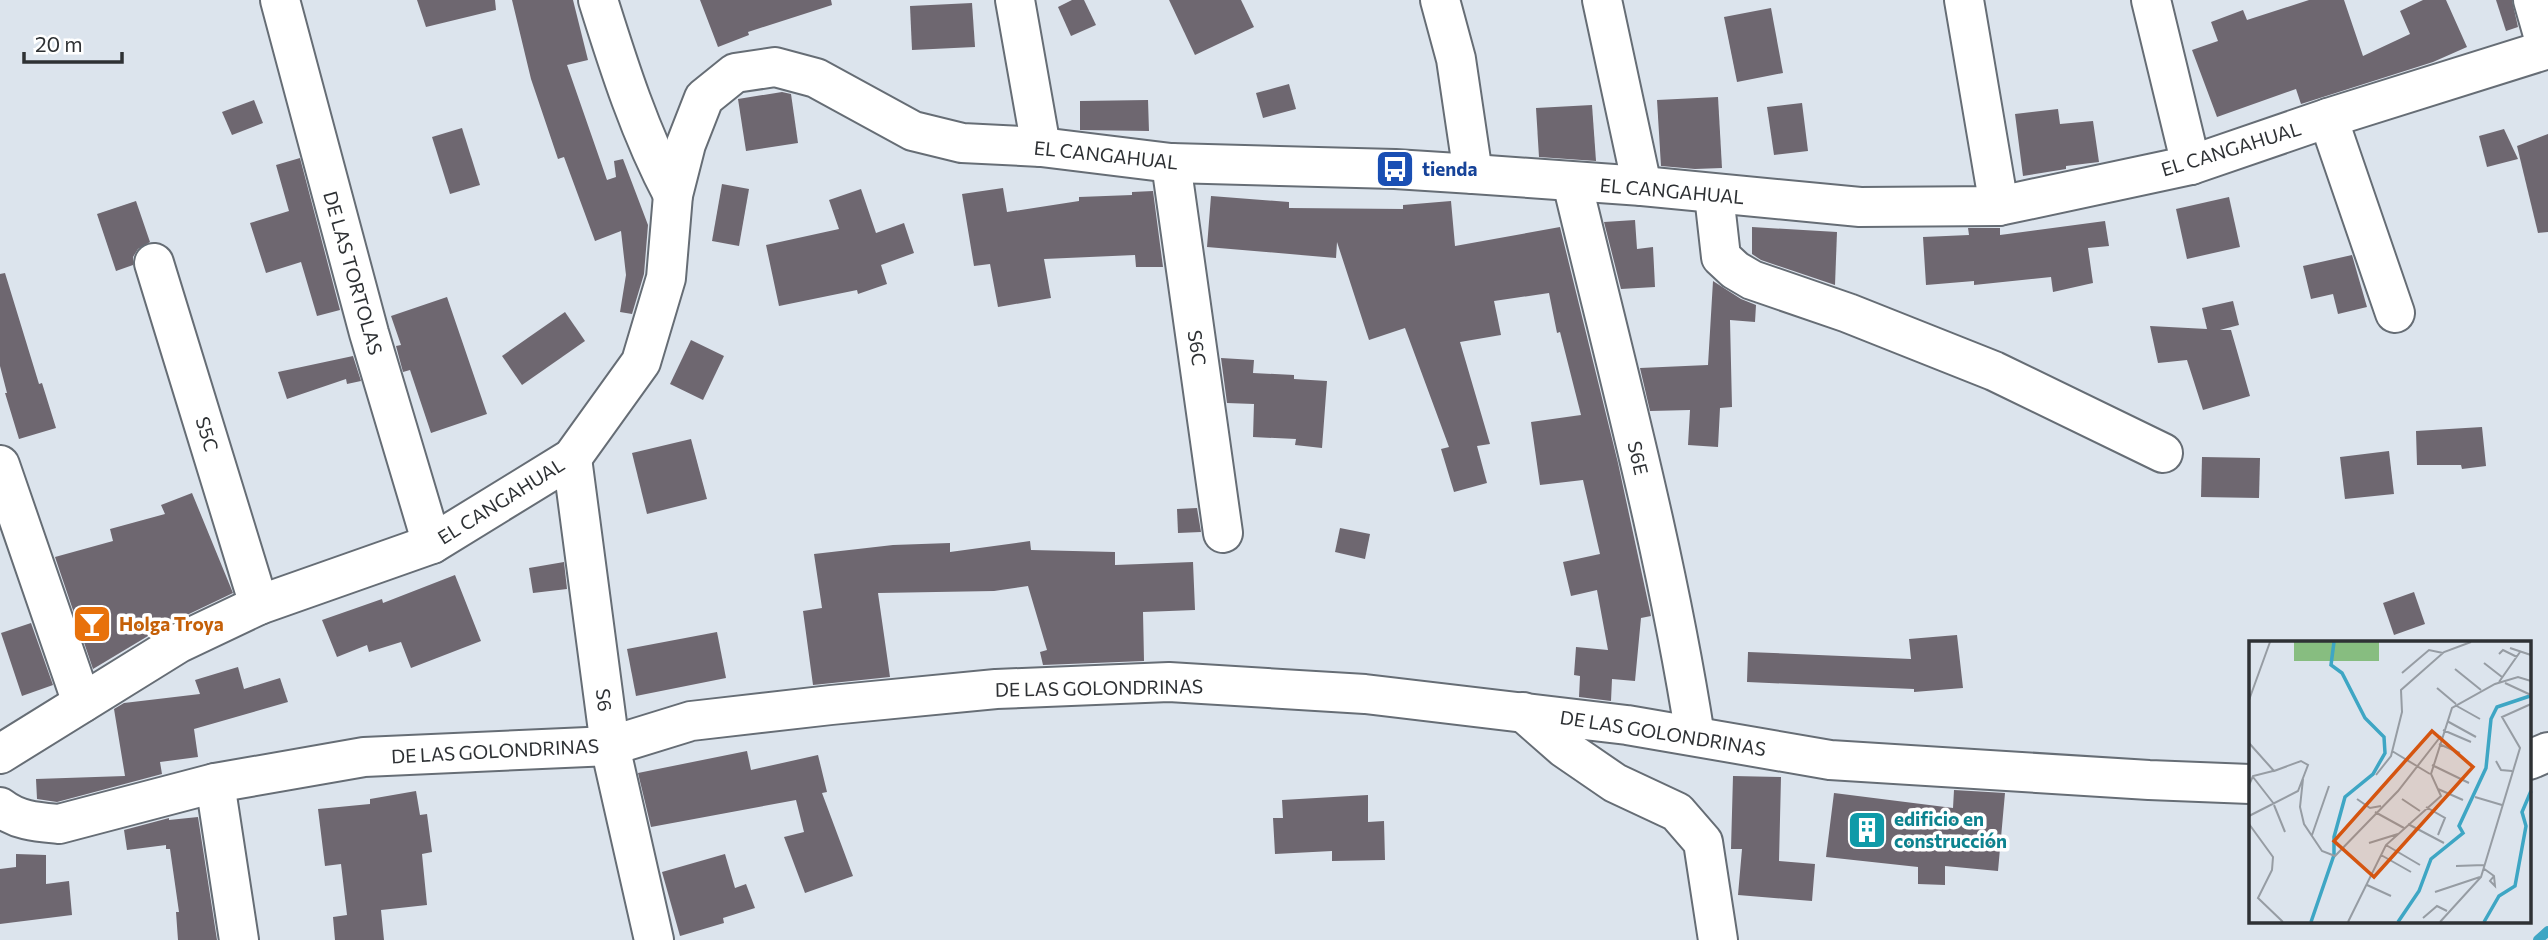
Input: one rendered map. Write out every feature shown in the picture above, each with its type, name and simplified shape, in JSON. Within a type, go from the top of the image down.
[{"type":"street","name":"DE LAS TORTOLAS","points":[[280,0],[362,307],[432,544]]},
{"type":"street","points":[[598,0],[650,152],[673,195]]},
{"type":"street","points":[[1015,0],[1041,147]]},
{"type":"street","points":[[1440,0],[1456,59],[1473,174]]},
{"type":"street","points":[[1602,0],[1642,186]]},
{"type":"street","points":[[1964,0],[1999,206]]},
{"type":"street","points":[[2151,0],[2191,165]]},
{"type":"street","points":[[2533,0],[2547,49]]},
{"type":"street","name":"EL CANGAHUAL","points":[[0,754],[179,643],[260,605],[432,544],[572,457],[641,362],[666,278],[673,195],[686,144],[705,98],[735,73],[775,66],[816,78],[913,131],[962,143],[1041,147],[1171,163],[1395,169],[1642,186],[1860,207],[1999,206],[2191,165],[2328,118],[2547,49]]},
{"type":"street","points":[[2328,118],[2395,313]]},
{"type":"street","name":"S6C","points":[[1171,163],[1223,533]]},
{"type":"street","name":"S6E","points":[[1572,182],[1639,461],[1684,670],[1695,736]]},
{"type":"street","points":[[1714,195],[1721,257],[1735,271],[1752,280],[1848,313],[1994,371],[2163,453]]},
{"type":"street","name":"S5C","points":[[154,263],[260,605]]},
{"type":"street","name":"S6","points":[[572,457],[610,746],[654,940]]},
{"type":"street","points":[[0,466],[82,704]]},
{"type":"street","name":"DE LAS GOLONDRINAS","points":[[0,807],[10,815],[33,822],[58,824],[215,783],[365,757],[610,746],[691,721],[818,706],[996,689],[1169,682],[1365,694],[1627,724],[1830,760],[2249,784]]},
{"type":"street","points":[[1523,712],[1564,748],[1604,776],[1677,812],[1686,822],[1703,842],[1718,940]]},
{"type":"street","points":[[2530,760],[2548,752]]},
{"type":"street","points":[[215,783],[239,940]]},
{"type":"building","points":[[417,0],[495,0],[496,10],[426,27]]},
{"type":"building","points":[[512,0],[573,0],[588,60],[567,65],[607,180],[616,177],[614,161],[623,159],[648,225],[644,274],[632,314],[620,312],[626,275],[621,231],[595,241],[564,157],[558,159],[531,79]]},
{"type":"building","points":[[700,0],[831,0],[832,5],[748,32],[749,35],[718,47]]},
{"type":"building","points":[[1072,0],[1084,0],[1096,25],[1071,36],[1058,7]]},
{"type":"building","points":[[1169,0],[1241,0],[1254,27],[1195,55]]},
{"type":"building","points":[[2309,0],[2344,0],[2363,56],[2410,34],[2400,11],[2423,0],[2446,0],[2467,47],[2433,62],[2301,104],[2296,89],[2217,117],[2192,50],[2218,41],[2211,22],[2243,10],[2247,20]]},
{"type":"building","points":[[2496,0],[2512,0],[2518,27],[2506,31]]},
{"type":"building","points":[[972,3],[975,47],[912,50],[910,6]]},
{"type":"building","points":[[1771,8],[1783,73],[1737,82],[1724,17]]},
{"type":"building","points":[[1289,84],[1296,109],[1263,118],[1256,93]]},
{"type":"building","points":[[782,92],[791,94],[798,143],[746,151],[738,99]]},
{"type":"building","points":[[1718,97],[1722,168],[1661,166],[1657,100]]},
{"type":"building","points":[[254,100],[263,123],[232,135],[222,112]]},
{"type":"building","points":[[1148,100],[1149,131],[1080,130],[1080,101]]},
{"type":"building","points":[[1802,103],[1808,151],[1774,155],[1767,107]]},
{"type":"building","points":[[1592,105],[1596,161],[1539,157],[1536,108]]},
{"type":"building","points":[[2058,109],[2060,124],[2093,121],[2099,162],[2023,176],[2015,114]]},
{"type":"building","points":[[462,128],[480,185],[450,194],[432,137]]},
{"type":"building","points":[[2504,129],[2518,159],[2487,167],[2479,136]]},
{"type":"building","points":[[2548,134],[2548,232],[2538,233],[2517,146]]},
{"type":"building","points":[[300,158],[340,310],[317,316],[301,262],[266,273],[250,223],[289,211],[276,165]]},
{"type":"building","points":[[722,184],[749,189],[739,246],[712,241]]},
{"type":"building","points":[[1003,188],[1007,212],[1079,201],[1079,197],[1132,195],[1132,192],[1153,191],[1163,267],[1136,267],[1135,255],[1044,259],[1051,298],[998,307],[990,264],[974,266],[962,194]]},
{"type":"building","points":[[861,189],[876,233],[904,223],[914,253],[881,265],[887,284],[858,294],[857,290],[779,306],[766,245],[839,229],[829,200]]},
{"type":"building","points":[[1211,196],[1289,202],[1289,208],[1403,209],[1403,205],[1451,201],[1455,246],[1560,227],[1618,463],[1651,616],[1641,618],[1635,681],[1612,679],[1611,701],[1579,697],[1580,676],[1574,675],[1576,647],[1608,650],[1597,590],[1571,596],[1563,562],[1600,554],[1583,480],[1540,485],[1531,422],[1581,415],[1560,332],[1557,333],[1549,293],[1494,301],[1501,335],[1460,342],[1490,444],[1477,446],[1487,483],[1454,492],[1441,449],[1449,447],[1405,328],[1369,340],[1337,242],[1336,258],[1207,247]]},
{"type":"building","points":[[2229,197],[2240,247],[2187,259],[2176,209]]},
{"type":"building","points":[[136,201],[150,242],[138,249],[133,257],[133,265],[116,271],[97,214]]},
{"type":"building","points":[[1635,220],[1637,249],[1653,247],[1655,287],[1621,289],[1604,222]]},
{"type":"building","points":[[2105,221],[2109,246],[2088,248],[2093,283],[2053,292],[2051,277],[1974,285],[1974,281],[1926,285],[1923,237],[1969,235],[1968,228],[2000,228],[2000,235]]},
{"type":"building","points":[[1752,227],[1837,232],[1835,285],[1761,260],[1752,254]]},
{"type":"building","points":[[2352,255],[2367,307],[2338,314],[2333,294],[2311,299],[2303,266]]},
{"type":"building","points":[[5,273],[39,384],[42,383],[56,428],[19,439],[0,366],[0,274]]},
{"type":"building","points":[[1713,281],[1756,305],[1755,322],[1730,320],[1732,407],[1720,408],[1718,447],[1688,445],[1690,410],[1650,411],[1640,368],[1708,365]]},
{"type":"building","points":[[447,297],[487,414],[431,433],[410,370],[403,372],[396,346],[401,345],[391,316]]},
{"type":"building","points":[[2233,301],[2239,325],[2220,330],[2231,330],[2250,396],[2203,410],[2187,360],[2158,363],[2150,326],[2207,329],[2202,308]]},
{"type":"building","points":[[565,312],[585,341],[522,385],[502,356]]},
{"type":"building","points":[[691,340],[724,356],[703,400],[670,384]]},
{"type":"building","points":[[353,356],[361,381],[347,384],[346,379],[287,399],[278,372]]},
{"type":"building","points":[[1221,358],[1254,360],[1253,373],[1294,375],[1294,379],[1327,381],[1322,448],[1295,445],[1296,439],[1253,437],[1254,404],[1227,403]]},
{"type":"building","points":[[2482,427],[2486,466],[2462,469],[2461,465],[2417,465],[2416,431]]},
{"type":"building","points":[[691,439],[707,499],[647,514],[632,453]]},
{"type":"building","points":[[2389,451],[2394,494],[2345,499],[2340,457]]},
{"type":"building","points":[[2202,457],[2260,458],[2259,498],[2201,497]]},
{"type":"building","points":[[192,493],[233,593],[168,624],[93,669],[55,557],[113,541],[110,529],[165,514],[161,505]]},
{"type":"building","points":[[1197,508],[1201,532],[1178,533],[1177,509]]},
{"type":"building","points":[[1340,528],[1370,534],[1365,559],[1335,552]]},
{"type":"building","points":[[1030,541],[1031,550],[1115,552],[1115,565],[1193,562],[1195,610],[1143,612],[1144,661],[1043,665],[1040,652],[1047,650],[1028,586],[994,591],[878,593],[890,677],[813,685],[803,611],[822,608],[814,554],[893,545],[950,543],[950,552]]},
{"type":"building","points":[[564,562],[567,589],[533,593],[529,568]]},
{"type":"building","points":[[455,575],[481,641],[411,668],[401,642],[369,652],[367,645],[337,657],[322,620],[382,599],[383,603]]},
{"type":"building","points":[[2414,592],[2425,624],[2394,635],[2383,603]]},
{"type":"building","points":[[31,623],[53,685],[22,696],[1,633]]},
{"type":"building","points":[[717,632],[726,678],[636,696],[627,649]]},
{"type":"building","points":[[1957,635],[1963,688],[1914,692],[1914,689],[1747,682],[1748,652],[1911,659],[1909,639]]},
{"type":"building","points":[[238,667],[244,689],[280,678],[288,702],[194,729],[198,757],[160,762],[162,774],[57,802],[37,799],[36,779],[125,776],[114,709],[124,703],[200,694],[195,680]]},
{"type":"building","points":[[747,751],[751,770],[818,755],[827,792],[822,793],[853,876],[805,893],[784,837],[804,832],[796,800],[651,827],[638,773]]},
{"type":"building","points":[[1733,776],[1781,777],[1779,861],[1815,864],[1812,901],[1738,895],[1742,849],[1731,849]]},
{"type":"building","points":[[1954,790],[2005,793],[1998,871],[1945,866],[1945,885],[1918,884],[1918,867],[1826,857],[1834,793],[1953,808]]},
{"type":"building","points":[[416,791],[420,815],[427,814],[432,852],[422,854],[427,905],[381,910],[384,940],[335,940],[333,917],[347,915],[341,864],[325,866],[318,809],[370,804],[370,799]]},
{"type":"building","points":[[1368,795],[1368,822],[1384,821],[1385,860],[1332,861],[1332,851],[1275,854],[1273,818],[1283,818],[1282,800]]},
{"type":"building","points":[[198,817],[217,940],[178,940],[176,912],[179,912],[170,849],[166,849],[166,845],[127,850],[124,830],[169,818]]},
{"type":"building","points":[[16,854],[46,855],[46,884],[69,881],[72,915],[0,924],[0,869],[16,867]]},
{"type":"building","points":[[725,854],[735,888],[746,884],[755,908],[723,918],[724,923],[680,936],[662,872]]},
{"type":"waterway","points":[[2538,940],[2548,931]]},
{"type":"place","name":"tienda","points":[[1395,169]]},
{"type":"place","name":"Holga Troya","points":[[92,624]]},
{"type":"place","name":"edificio en construcción","points":[[1867,830]]}]
